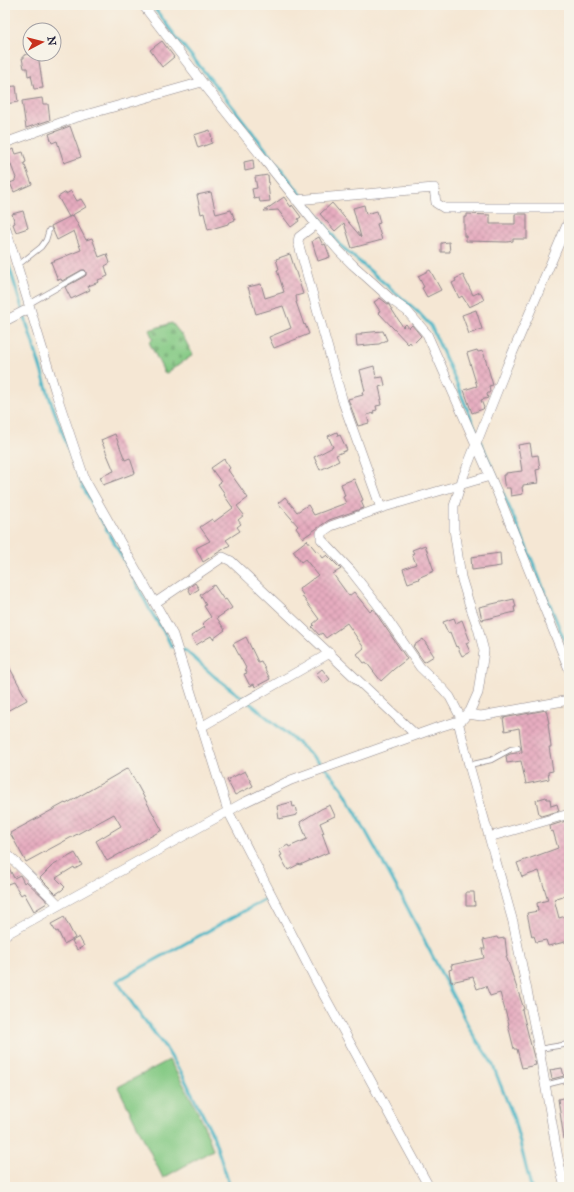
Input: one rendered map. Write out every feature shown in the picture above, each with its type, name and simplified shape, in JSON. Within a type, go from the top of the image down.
[{"type":"street","points":[[143,5],[296,200],[339,251],[393,301],[407,311],[427,334],[490,476],[569,669]]},
{"type":"street","points":[[5,143],[71,119],[202,82]]},
{"type":"street","points":[[296,200],[434,188],[436,203],[444,208],[569,208]]},
{"type":"street","points":[[462,718],[470,711],[478,693],[484,651],[461,577],[454,529],[454,506],[461,484],[507,366],[569,220]]},
{"type":"street","points":[[316,224],[300,237],[298,242],[343,402],[381,508]]},
{"type":"street","points":[[5,226],[55,390],[85,480],[173,635],[228,811],[314,977],[429,1187]]},
{"type":"street","points":[[5,321],[30,306]]},
{"type":"street","points":[[490,476],[381,508],[331,526],[321,534],[321,539],[356,577],[377,604],[420,667],[450,697],[462,718],[469,765],[512,922],[539,1049],[558,1158],[566,1187]]},
{"type":"street","points":[[155,603],[223,557],[231,561],[416,735]]},
{"type":"street","points":[[201,727],[330,654]]},
{"type":"street","points":[[5,935],[228,811],[291,780],[462,718],[569,700]]},
{"type":"street","points":[[489,836],[569,814]]},
{"type":"street","points":[[5,852],[59,905]]},
{"type":"lane","points":[[17,266],[41,247],[46,240],[49,230]]},
{"type":"lane","points":[[30,306],[83,273]]},
{"type":"lane","points":[[469,765],[491,760],[511,749],[518,748]]},
{"type":"lane","points":[[539,1049],[569,1044]]},
{"type":"lane","points":[[545,1085],[569,1079]]},
{"type":"green space","points":[[172,323],[184,338],[193,355],[165,374],[149,342],[153,339],[149,330]]},
{"type":"green space","points":[[169,1060],[194,1104],[213,1150],[163,1178],[118,1087]]},
{"type":"building","points":[[162,41],[174,57],[162,67],[150,50]]},
{"type":"building","points":[[23,62],[39,62],[43,88],[34,89],[31,75],[28,76],[27,68],[24,68]]},
{"type":"building","points":[[16,86],[18,102],[5,104],[5,87]]},
{"type":"building","points":[[42,98],[43,104],[48,104],[50,120],[26,128],[22,101]]},
{"type":"building","points":[[70,126],[81,157],[64,163],[57,141],[52,143],[49,134]]},
{"type":"building","points":[[210,130],[212,143],[198,148],[194,135]]},
{"type":"building","points":[[14,149],[16,154],[23,152],[26,162],[24,163],[32,184],[14,192],[10,183],[15,181],[16,178],[9,160],[7,161],[5,152]]},
{"type":"building","points":[[253,160],[254,169],[245,171],[244,162]]},
{"type":"building","points":[[268,175],[270,201],[260,202],[259,198],[254,199],[252,189],[257,188],[255,177]]},
{"type":"building","points":[[71,191],[77,201],[81,199],[86,207],[69,217],[58,197]]},
{"type":"building","points":[[211,192],[216,214],[231,210],[235,220],[228,224],[208,230],[204,213],[201,214],[197,195]]},
{"type":"building","points":[[284,197],[301,217],[298,219],[299,221],[291,227],[278,210],[264,211]]},
{"type":"building","points":[[332,203],[361,237],[353,208],[364,205],[366,214],[377,211],[380,223],[377,224],[382,240],[352,248],[344,223],[335,231],[320,214]]},
{"type":"building","points":[[23,211],[28,228],[16,232],[12,214]]},
{"type":"building","points":[[467,214],[490,215],[490,224],[515,224],[515,214],[527,214],[527,239],[513,239],[513,241],[507,242],[466,241],[466,236],[464,236],[464,217],[467,217]]},
{"type":"building","points":[[73,215],[86,240],[92,238],[99,257],[107,254],[110,263],[105,266],[108,276],[98,280],[99,282],[88,286],[90,290],[71,299],[65,287],[85,276],[85,270],[82,270],[62,281],[61,279],[58,280],[51,262],[81,250],[74,231],[57,240],[51,226]]},
{"type":"building","points":[[319,237],[323,245],[325,244],[330,257],[318,261],[312,241]]},
{"type":"building","points":[[449,242],[450,252],[441,252],[441,243]]},
{"type":"building","points":[[290,254],[303,294],[296,296],[296,302],[304,325],[305,324],[309,334],[274,348],[269,337],[291,328],[283,306],[256,314],[248,287],[261,284],[265,298],[284,292],[277,270],[279,269],[276,259]]},
{"type":"building","points":[[430,270],[441,290],[427,297],[418,276]]},
{"type":"building","points":[[463,275],[473,295],[480,292],[484,300],[469,307],[462,296],[459,298],[452,283],[456,281],[455,279]]},
{"type":"building","points":[[380,298],[389,305],[403,327],[406,324],[409,328],[412,325],[421,336],[412,345],[410,342],[408,344],[378,312],[380,311],[374,302]]},
{"type":"building","points":[[476,310],[482,329],[469,334],[462,315]]},
{"type":"building","points":[[383,331],[387,340],[379,344],[357,346],[356,335],[361,335],[361,333]]},
{"type":"building","points":[[477,350],[478,352],[483,351],[493,385],[489,386],[490,392],[487,394],[488,398],[481,400],[484,408],[472,413],[464,390],[477,386],[467,353]]},
{"type":"building","points":[[374,366],[376,378],[383,377],[385,385],[379,387],[382,400],[380,400],[381,405],[376,406],[377,410],[373,411],[374,413],[367,415],[369,423],[358,426],[348,399],[363,395],[362,392],[365,391],[360,370]]},
{"type":"building","points":[[337,432],[347,450],[336,455],[339,461],[320,470],[314,457],[333,447],[328,436]]},
{"type":"building","points":[[115,434],[125,460],[130,458],[135,473],[103,485],[100,477],[114,471],[101,440]]},
{"type":"building","points":[[530,443],[532,456],[538,455],[540,469],[536,470],[538,483],[523,485],[523,494],[511,496],[510,488],[506,488],[504,484],[503,475],[506,475],[506,473],[522,471],[518,445]]},
{"type":"building","points":[[224,459],[230,468],[228,470],[248,498],[237,506],[244,515],[238,520],[241,524],[237,527],[240,531],[226,540],[230,545],[203,562],[196,548],[210,541],[200,527],[212,519],[214,522],[233,508],[218,484],[221,482],[211,468]]},
{"type":"building","points":[[354,479],[363,500],[361,501],[364,508],[329,520],[303,538],[296,528],[298,526],[278,503],[285,497],[297,512],[308,505],[314,515],[346,503],[343,497],[345,496],[341,484]]},
{"type":"building","points":[[307,540],[323,558],[327,555],[341,569],[333,574],[349,596],[354,592],[370,612],[373,609],[407,659],[381,681],[366,662],[364,663],[357,654],[364,648],[347,623],[326,638],[322,633],[319,635],[312,627],[314,625],[313,624],[319,619],[302,596],[303,595],[299,589],[318,575],[305,559],[301,562],[293,551]]},
{"type":"building","points":[[425,545],[434,571],[408,583],[403,569],[416,564],[412,550]]},
{"type":"building","points":[[500,553],[501,566],[472,570],[471,557]]},
{"type":"building","points":[[195,583],[199,589],[191,594],[188,588]]},
{"type":"building","points":[[214,585],[224,600],[226,599],[232,608],[217,618],[225,630],[213,639],[211,636],[196,645],[191,636],[205,627],[202,624],[211,617],[204,606],[206,605],[200,595]]},
{"type":"building","points":[[514,599],[516,607],[514,607],[515,612],[482,620],[479,607]]},
{"type":"building","points":[[454,618],[456,623],[462,620],[470,641],[466,643],[470,652],[462,656],[457,646],[456,647],[450,632],[448,633],[443,622]]},
{"type":"building","points":[[246,637],[258,662],[261,661],[270,679],[255,687],[254,684],[250,686],[244,674],[247,673],[246,668],[233,644]]},
{"type":"building","points":[[423,639],[434,656],[424,662],[413,646]]},
{"type":"building","points":[[5,659],[27,700],[5,712]]},
{"type":"building","points":[[322,669],[330,679],[324,684],[316,674]]},
{"type":"building","points":[[546,710],[549,723],[551,747],[549,747],[553,771],[548,772],[549,779],[526,784],[521,761],[507,763],[506,756],[522,752],[519,728],[505,731],[503,718]]},
{"type":"building","points":[[128,768],[162,830],[107,861],[96,841],[121,826],[114,814],[26,862],[10,833],[65,803],[66,804]]},
{"type":"building","points":[[245,771],[253,786],[235,795],[227,780]]},
{"type":"building","points":[[546,797],[547,799],[550,799],[551,806],[557,804],[559,811],[541,816],[541,814],[539,814],[536,800]]},
{"type":"building","points":[[292,802],[293,807],[295,806],[297,815],[279,819],[277,806]]},
{"type":"building","points":[[330,805],[335,816],[320,823],[329,852],[288,870],[280,856],[282,855],[279,850],[288,845],[289,847],[307,839],[300,822]]},
{"type":"building","points":[[569,820],[569,894],[554,899],[559,918],[569,915],[569,941],[548,946],[546,940],[536,942],[534,936],[532,937],[527,913],[538,911],[537,903],[548,900],[539,871],[522,877],[517,863],[558,848],[550,826]]},
{"type":"building","points":[[75,853],[82,865],[75,869],[74,867],[56,878],[65,887],[56,894],[40,878],[52,866]]},
{"type":"building","points":[[5,860],[14,878],[20,875],[24,883],[26,881],[45,899],[47,903],[34,911],[24,893],[21,895],[13,882],[5,885]]},
{"type":"building","points":[[466,892],[474,892],[475,906],[466,906]]},
{"type":"building","points":[[64,917],[75,938],[64,944],[58,931],[56,932],[51,924]]},
{"type":"building","points":[[79,937],[84,946],[77,950],[72,941]]},
{"type":"building","points":[[497,937],[498,939],[505,938],[506,956],[524,1009],[522,1010],[536,1065],[522,1068],[517,1049],[514,1049],[509,1024],[500,993],[490,996],[486,986],[477,989],[473,977],[451,982],[449,970],[452,969],[451,965],[484,958],[482,949],[485,949],[483,940]]},
{"type":"building","points":[[562,1068],[564,1076],[552,1079],[550,1070]]},
{"type":"building","points":[[569,1097],[569,1138],[564,1139],[558,1099]]},
{"type":"waterway","points":[[152,5],[341,246],[418,312],[431,326],[477,433]]},
{"type":"waterway","points":[[5,253],[51,402],[83,487],[151,612],[166,635],[171,646],[174,647]]},
{"type":"waterway","points":[[480,440],[532,560],[569,652]]},
{"type":"waterway","points":[[180,649],[186,651],[215,677],[256,708],[299,744],[324,766],[342,788],[402,897],[472,1033],[492,1063],[514,1119],[531,1187]]},
{"type":"waterway","points":[[230,1187],[213,1135],[183,1076],[165,1047],[117,981],[268,898]]}]
